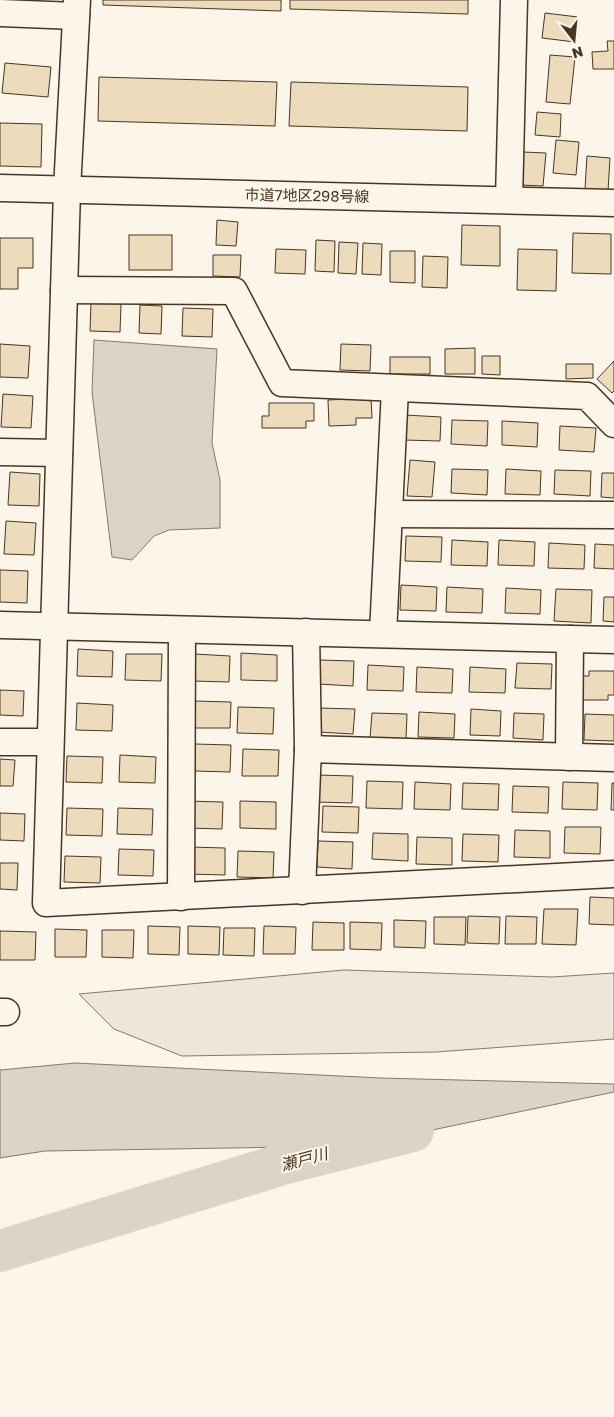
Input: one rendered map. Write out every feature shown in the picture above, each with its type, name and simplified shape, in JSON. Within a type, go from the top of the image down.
[{"type":"street","points":[[509,200],[514,0]]},
{"type":"street","points":[[0,13],[76,8],[66,190],[46,903],[614,874]]},
{"type":"street","name":"市道7地区298号線","points":[[0,188],[614,203]]},
{"type":"street","points":[[64,290],[234,291],[282,383],[587,396],[614,424]]},
{"type":"street","points":[[383,634],[395,389]]},
{"type":"street","points":[[0,452],[58,453]]},
{"type":"street","points":[[389,514],[614,515]]},
{"type":"street","points":[[0,625],[614,640]]},
{"type":"street","points":[[181,897],[182,630]]},
{"type":"street","points":[[302,891],[308,749],[306,632]]},
{"type":"street","points":[[569,757],[570,639]]},
{"type":"street","points":[[0,742],[50,742]]},
{"type":"street","points":[[308,749],[614,758]]},
{"type":"shaded area","points":[[94,340],[217,349],[212,443],[220,480],[220,528],[169,530],[154,536],[132,560],[112,557],[92,392]]},
{"type":"shaded area","points":[[344,970],[552,977],[614,973],[614,1039],[436,1052],[182,1056],[114,1029],[79,994]]},
{"type":"shaded area","points":[[75,1063],[381,1078],[614,1084],[614,1092],[356,1146],[45,1151],[0,1158],[0,1070]]},
{"type":"building","points":[[103,0],[281,0],[281,11],[103,5]]},
{"type":"building","points":[[290,0],[468,0],[468,14],[290,9]]},
{"type":"building","points":[[545,13],[578,17],[575,42],[542,38]]},
{"type":"building","points":[[607,41],[614,41],[614,69],[593,69],[592,52],[608,51]]},
{"type":"building","points":[[550,55],[575,57],[570,104],[546,102]]},
{"type":"building","points":[[5,63],[51,67],[48,97],[2,93]]},
{"type":"building","points":[[99,77],[277,82],[275,126],[98,121]]},
{"type":"building","points":[[291,82],[468,87],[467,131],[289,126]]},
{"type":"building","points":[[537,112],[561,114],[560,137],[535,135]]},
{"type":"building","points":[[0,123],[42,124],[41,167],[0,166]]},
{"type":"building","points":[[556,140],[579,142],[576,175],[553,173]]},
{"type":"building","points":[[523,152],[546,153],[543,186],[520,185]]},
{"type":"building","points":[[587,156],[610,158],[608,191],[585,189]]},
{"type":"building","points":[[217,220],[238,222],[236,246],[216,245]]},
{"type":"building","points":[[462,225],[500,226],[500,266],[461,265]]},
{"type":"building","points":[[573,233],[611,234],[611,274],[572,273]]},
{"type":"building","points":[[129,235],[172,235],[172,270],[129,270]]},
{"type":"building","points":[[0,238],[33,238],[33,268],[18,268],[18,289],[0,289]]},
{"type":"building","points":[[316,240],[335,241],[334,272],[315,271]]},
{"type":"building","points":[[339,242],[358,243],[356,274],[338,273]]},
{"type":"building","points":[[363,243],[382,244],[381,275],[362,274]]},
{"type":"building","points":[[276,249],[306,250],[305,274],[275,273]]},
{"type":"building","points":[[518,249],[557,250],[556,291],[517,290]]},
{"type":"building","points":[[390,251],[415,251],[415,283],[390,282]]},
{"type":"building","points":[[213,255],[241,255],[240,277],[213,276]]},
{"type":"building","points":[[423,256],[448,257],[447,288],[422,287]]},
{"type":"building","points":[[91,303],[121,304],[120,332],[90,331]]},
{"type":"building","points":[[140,305],[162,306],[161,334],[139,333]]},
{"type":"building","points":[[183,308],[213,309],[212,337],[182,336]]},
{"type":"building","points":[[0,344],[30,346],[28,378],[0,377]]},
{"type":"building","points":[[341,344],[371,345],[370,371],[340,370]]},
{"type":"building","points":[[475,348],[475,374],[445,374],[445,349]]},
{"type":"building","points":[[482,356],[500,356],[500,375],[482,374]]},
{"type":"building","points":[[390,357],[430,357],[430,374],[390,374]]},
{"type":"building","points":[[614,361],[614,391],[612,393],[597,379]]},
{"type":"building","points":[[566,364],[593,364],[593,378],[566,379]]},
{"type":"building","points":[[3,394],[33,396],[31,428],[1,427]]},
{"type":"building","points":[[371,398],[372,418],[356,418],[356,425],[329,426],[328,400]]},
{"type":"building","points":[[269,403],[314,403],[314,421],[306,421],[306,428],[262,428],[262,416],[269,416]]},
{"type":"building","points":[[405,415],[441,417],[440,441],[404,440]]},
{"type":"building","points":[[452,420],[488,421],[487,446],[451,444]]},
{"type":"building","points":[[502,421],[538,423],[537,447],[502,445]]},
{"type":"building","points":[[560,426],[596,428],[594,452],[559,450]]},
{"type":"building","points":[[410,460],[435,462],[432,497],[407,496]]},
{"type":"building","points":[[452,469],[488,470],[487,495],[451,493]]},
{"type":"building","points":[[506,469],[541,471],[540,495],[505,494]]},
{"type":"building","points":[[555,470],[591,471],[590,496],[554,494]]},
{"type":"building","points":[[10,472],[40,474],[39,506],[8,505]]},
{"type":"building","points":[[602,473],[614,473],[614,498],[601,497]]},
{"type":"building","points":[[6,521],[36,523],[34,555],[4,554]]},
{"type":"building","points":[[406,536],[442,537],[441,562],[405,561]]},
{"type":"building","points":[[452,540],[488,542],[487,566],[451,565]]},
{"type":"building","points":[[499,540],[535,542],[534,566],[498,565]]},
{"type":"building","points":[[549,543],[585,545],[584,569],[548,568]]},
{"type":"building","points":[[595,544],[614,545],[614,569],[594,568]]},
{"type":"building","points":[[0,570],[28,571],[27,603],[0,602]]},
{"type":"building","points":[[401,585],[437,587],[436,611],[400,610]]},
{"type":"building","points":[[447,587],[483,589],[482,613],[446,612]]},
{"type":"building","points":[[506,588],[541,590],[540,614],[505,613]]},
{"type":"building","points":[[556,589],[592,590],[591,623],[554,621]]},
{"type":"building","points":[[604,597],[614,597],[614,622],[603,621]]},
{"type":"building","points":[[78,649],[113,651],[112,677],[77,676]]},
{"type":"building","points":[[241,653],[277,655],[277,681],[241,680]]},
{"type":"building","points":[[126,654],[162,654],[161,681],[125,680]]},
{"type":"building","points":[[194,654],[230,656],[229,682],[193,681]]},
{"type":"building","points":[[319,660],[354,661],[353,686],[318,684]]},
{"type":"building","points":[[517,663],[552,664],[551,689],[515,688]]},
{"type":"building","points":[[368,665],[404,667],[403,691],[367,690]]},
{"type":"building","points":[[417,667],[453,669],[452,693],[416,692]]},
{"type":"building","points":[[470,667],[506,669],[505,693],[469,692]]},
{"type":"building","points":[[589,671],[614,671],[614,695],[608,695],[608,700],[582,700],[583,676],[589,676]]},
{"type":"building","points":[[0,690],[24,691],[23,716],[0,715]]},
{"type":"building","points":[[195,701],[231,702],[230,728],[194,728]]},
{"type":"building","points":[[77,703],[113,705],[112,731],[76,730]]},
{"type":"building","points":[[238,707],[274,708],[273,734],[237,733]]},
{"type":"building","points":[[319,708],[355,709],[353,734],[318,732]]},
{"type":"building","points":[[471,709],[501,711],[500,736],[470,735]]},
{"type":"building","points":[[419,712],[455,714],[454,738],[418,737]]},
{"type":"building","points":[[372,713],[407,714],[406,739],[370,738]]},
{"type":"building","points":[[514,713],[544,714],[543,740],[513,738]]},
{"type":"building","points":[[585,714],[614,715],[614,741],[584,740]]},
{"type":"building","points":[[195,744],[231,745],[230,772],[194,771]]},
{"type":"building","points":[[243,749],[279,750],[278,776],[242,776]]},
{"type":"building","points":[[120,755],[156,757],[155,783],[119,782]]},
{"type":"building","points":[[67,756],[103,757],[102,783],[66,782]]},
{"type":"building","points":[[0,759],[15,760],[13,786],[0,786]]},
{"type":"building","points":[[317,775],[353,776],[352,803],[316,802]]},
{"type":"building","points":[[367,781],[403,782],[402,809],[366,808]]},
{"type":"building","points":[[415,782],[451,784],[450,810],[414,809]]},
{"type":"building","points":[[563,782],[598,783],[597,810],[562,809]]},
{"type":"building","points":[[463,783],[499,784],[498,810],[462,809]]},
{"type":"building","points":[[612,783],[614,783],[614,810],[611,810]]},
{"type":"building","points":[[513,786],[549,787],[548,813],[512,812]]},
{"type":"building","points":[[187,801],[223,802],[222,829],[186,828]]},
{"type":"building","points":[[240,801],[276,802],[276,829],[240,828]]},
{"type":"building","points":[[323,806],[359,807],[358,833],[322,832]]},
{"type":"building","points":[[67,808],[103,809],[102,836],[66,835]]},
{"type":"building","points":[[118,808],[153,809],[152,835],[117,834]]},
{"type":"building","points":[[0,813],[25,814],[24,841],[0,840]]},
{"type":"building","points":[[565,827],[601,827],[600,854],[564,853]]},
{"type":"building","points":[[515,830],[550,831],[550,858],[514,857]]},
{"type":"building","points":[[373,833],[408,834],[408,861],[372,859]]},
{"type":"building","points":[[463,834],[499,835],[498,862],[462,861]]},
{"type":"building","points":[[417,837],[452,838],[452,865],[416,864]]},
{"type":"building","points":[[318,841],[353,842],[352,869],[317,867]]},
{"type":"building","points":[[190,847],[225,848],[225,875],[189,874]]},
{"type":"building","points":[[119,849],[154,850],[153,876],[118,875]]},
{"type":"building","points":[[238,851],[274,852],[273,878],[237,877]]},
{"type":"building","points":[[65,856],[101,857],[100,883],[64,882]]},
{"type":"building","points":[[0,863],[18,863],[17,890],[0,889]]},
{"type":"building","points":[[590,897],[614,898],[614,925],[589,924]]},
{"type":"building","points":[[544,909],[578,909],[576,945],[542,944]]},
{"type":"building","points":[[468,916],[500,917],[499,944],[467,943]]},
{"type":"building","points":[[506,916],[537,917],[536,944],[505,944]]},
{"type":"building","points":[[434,917],[466,917],[465,945],[434,944]]},
{"type":"building","points":[[394,920],[426,921],[425,948],[394,947]]},
{"type":"building","points":[[313,922],[344,923],[344,950],[312,950]]},
{"type":"building","points":[[350,922],[382,923],[381,950],[350,949]]},
{"type":"building","points":[[148,926],[180,927],[179,955],[148,954]]},
{"type":"building","points":[[188,926],[220,927],[219,955],[188,954]]},
{"type":"building","points":[[264,926],[296,927],[295,954],[263,954]]},
{"type":"building","points":[[224,928],[255,928],[254,956],[223,955]]},
{"type":"building","points":[[55,929],[87,930],[86,957],[55,957]]},
{"type":"building","points":[[102,930],[134,930],[133,958],[102,957]]},
{"type":"building","points":[[0,931],[36,932],[35,960],[0,960]]},
{"type":"waterway","name":"瀬戸川","points":[[0,1251],[283,1164],[413,1131]]}]
